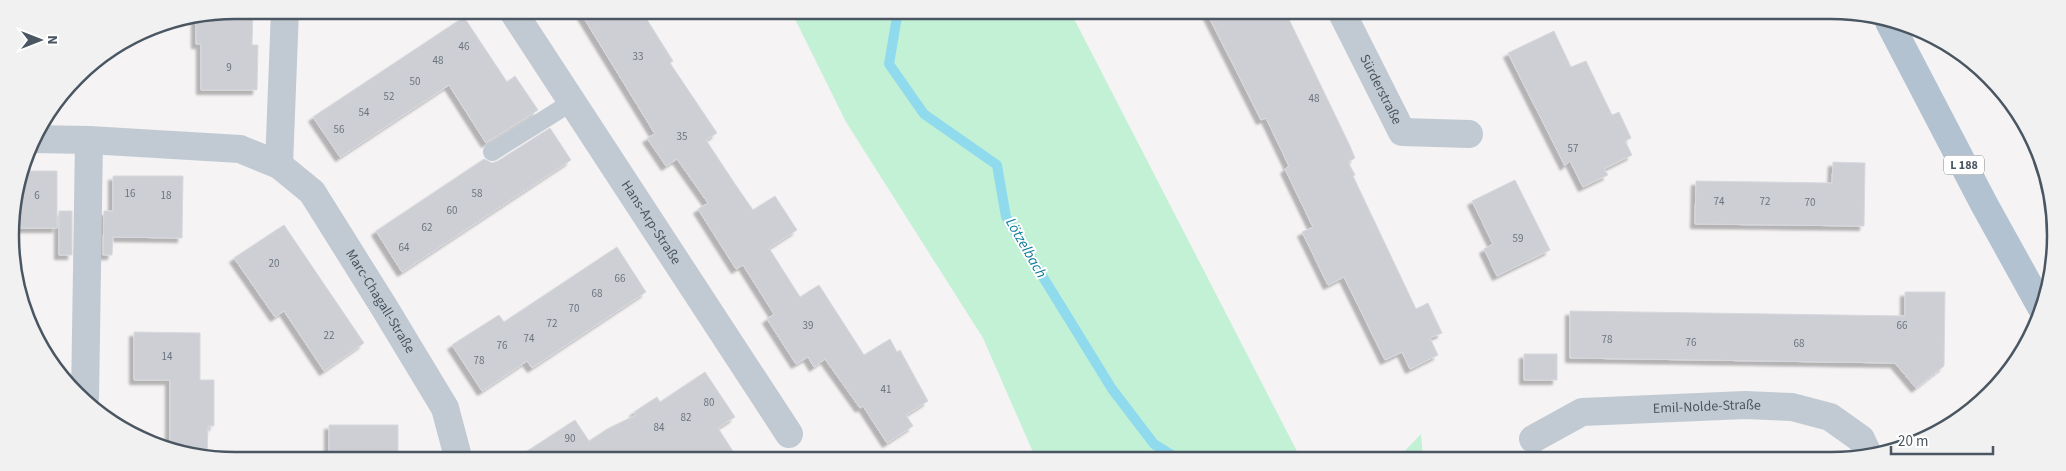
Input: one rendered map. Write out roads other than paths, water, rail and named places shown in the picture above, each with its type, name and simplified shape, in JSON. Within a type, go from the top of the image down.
[{"type":"main road","name":"L 188","points":[[1892,27],[1979,195],[2037,300]]},
{"type":"street","points":[[279,165],[285,19]]},
{"type":"street","name":"Hans-Arp-Straße","points":[[518,19],[789,434]]},
{"type":"street","name":"Sürderstraße","points":[[1346,19],[1402,132],[1469,134]]},
{"type":"street","name":"Marc-Chagall-Straße","points":[[41,139],[240,148],[279,165],[312,192],[384,307],[445,408],[457,452]]},
{"type":"street","points":[[86,392],[89,140]]},
{"type":"street","name":"Emil-Nolde-Straße","points":[[1533,439],[1582,412],[1745,405],[1792,407],[1830,418],[1861,439],[1866,449]]},
{"type":"lane","points":[[492,152],[572,102]]},
{"type":"waterway","name":"Lötzelbach","points":[[897,19],[889,64],[924,114],[997,165],[1006,217],[1112,389],[1154,444],[1167,452]]}]
